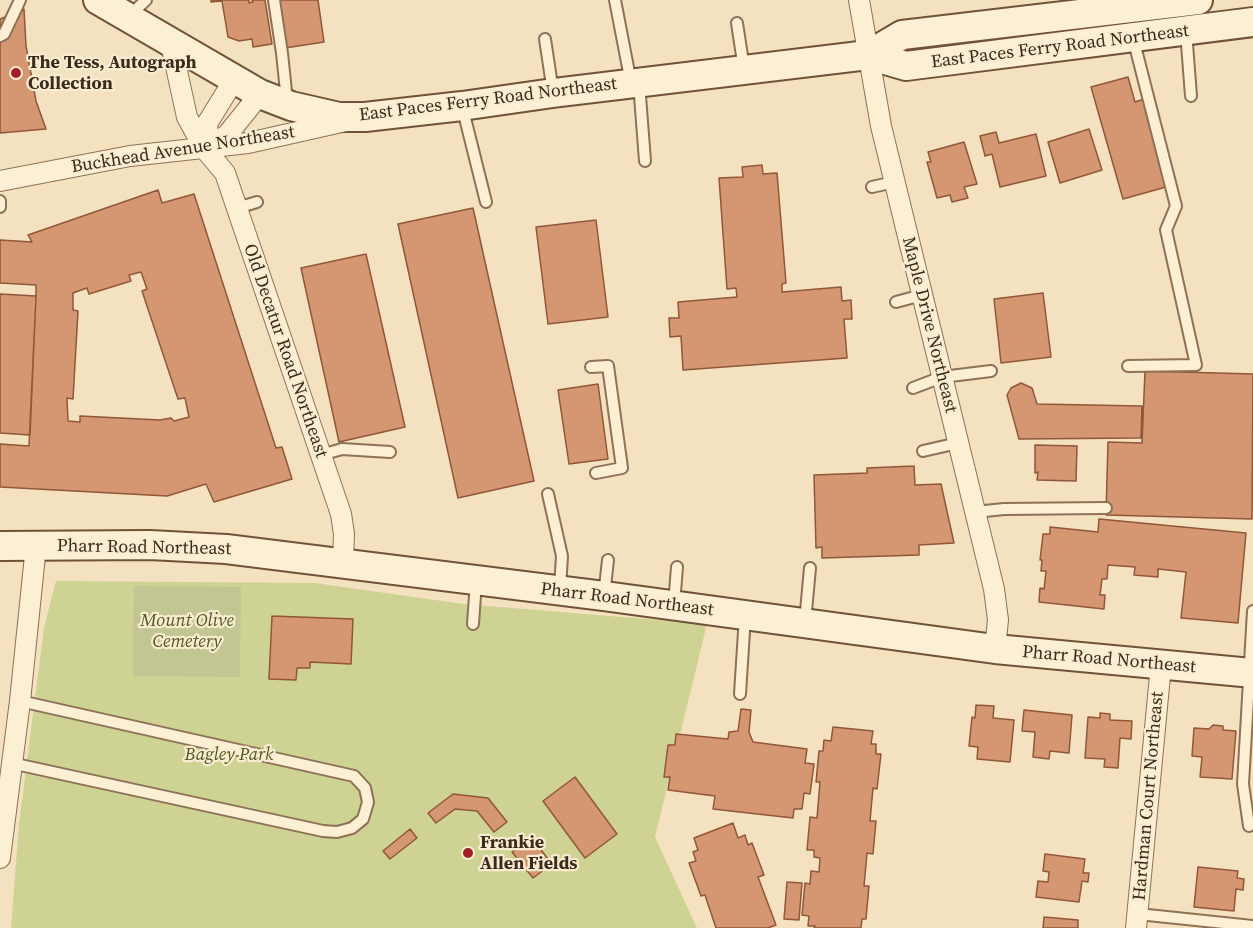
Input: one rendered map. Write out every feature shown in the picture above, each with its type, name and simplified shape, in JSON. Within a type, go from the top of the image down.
[{"type":"street","name":"East Paces Ferry Road Northeast","points":[[98,0],[137,9],[171,44],[260,94],[287,104],[339,117],[364,117],[462,106],[868,55],[902,36],[1198,0]]},
{"type":"street","name":"Maple Drive Northeast","points":[[859,0],[881,126],[994,589],[998,620],[995,649]]},
{"type":"street","name":"East Paces Ferry Road Northeast","points":[[868,55],[906,66],[1253,22]]},
{"type":"street","name":"Old Decatur Road Northeast","points":[[171,44],[187,117],[204,148],[225,172],[341,514],[345,534],[343,562]]},
{"type":"street","points":[[204,148],[208,122],[234,80]]},
{"type":"street","points":[[204,148],[227,135],[260,94]]},
{"type":"street","name":"Buckhead Avenue Northeast","points":[[0,181],[130,156],[248,143],[364,117]]},
{"type":"street","name":"Pharr Road Northeast","points":[[0,546],[112,544],[187,546],[343,562],[995,649],[1252,673]]},
{"type":"street","points":[[0,858],[20,701],[36,546]]},
{"type":"street","name":"Hardman Court Northeast","points":[[1137,921],[1161,665]]},
{"type":"lane","points":[[0,36],[4,34],[20,0]]},
{"type":"lane","points":[[274,0],[287,104]]},
{"type":"lane","points":[[615,0],[635,83],[645,161]]},
{"type":"lane","points":[[737,23],[744,70]]},
{"type":"lane","points":[[1186,32],[1191,96]]},
{"type":"lane","points":[[1128,366],[1196,365],[1166,230],[1176,206],[1132,38]]},
{"type":"lane","points":[[544,39],[553,93]]},
{"type":"lane","points":[[462,106],[486,202]]},
{"type":"lane","points":[[872,187],[894,182]]},
{"type":"lane","points":[[0,201],[0,207]]},
{"type":"lane","points":[[237,208],[257,202]]},
{"type":"lane","points":[[896,302],[922,296]]},
{"type":"lane","points":[[591,368],[608,366],[622,468],[597,473]]},
{"type":"lane","points":[[913,388],[942,377],[991,371]]},
{"type":"lane","points":[[923,451],[958,442]]},
{"type":"lane","points":[[321,455],[342,449],[390,452]]},
{"type":"lane","points":[[548,494],[562,556],[560,591]]},
{"type":"lane","points":[[975,512],[1004,509],[1106,508]]},
{"type":"lane","points":[[604,596],[608,560]]},
{"type":"lane","points":[[674,606],[677,567]]},
{"type":"lane","points":[[805,622],[810,568]]},
{"type":"lane","points":[[473,624],[476,580]]},
{"type":"lane","points":[[1249,826],[1243,784],[1252,673],[1253,611]]},
{"type":"lane","points":[[740,694],[745,615]]},
{"type":"lane","points":[[11,763],[323,831],[337,832],[352,828],[363,819],[368,802],[365,788],[354,776],[20,701]]},
{"type":"lane","points":[[1137,921],[1253,926]]},
{"type":"green space","name":"Bagley Park","points":[[56,581],[315,583],[463,604],[707,624],[655,837],[697,928],[11,928],[19,824],[44,628]]},
{"type":"green space","name":"Mount Olive Cemetery","points":[[134,586],[241,587],[240,677],[133,676]]},
{"type":"building","points":[[211,0],[249,0],[249,3],[253,2],[252,0],[265,0],[272,44],[253,47],[252,39],[239,41],[228,37],[222,1],[211,2]]},
{"type":"building","points":[[278,0],[318,0],[324,42],[285,48]]},
{"type":"building","name":"The Tess, Autograph Collection","points":[[24,9],[26,46],[36,101],[46,129],[0,133],[0,19]]},
{"type":"building","points":[[1128,77],[1135,102],[1144,99],[1161,159],[1158,160],[1166,187],[1123,199],[1091,87]]},
{"type":"building","points":[[1089,129],[1102,170],[1060,183],[1048,142]]},
{"type":"building","points":[[996,132],[999,143],[1036,134],[1046,176],[1000,187],[992,154],[985,156],[980,136]]},
{"type":"building","points":[[964,142],[977,184],[964,187],[968,198],[952,202],[950,195],[937,198],[927,162],[931,162],[928,152]]},
{"type":"building","points":[[762,165],[763,174],[777,173],[786,283],[782,284],[782,292],[841,287],[842,301],[851,300],[852,319],[844,319],[847,358],[683,370],[681,336],[670,337],[669,318],[679,318],[678,302],[737,297],[736,288],[727,289],[719,178],[743,177],[742,167]]},
{"type":"building","points":[[158,190],[162,203],[194,194],[276,448],[282,447],[292,479],[214,502],[206,484],[167,496],[0,487],[0,444],[29,446],[36,285],[0,283],[0,240],[32,242],[28,235]],"holes":[[[141,272],[147,289],[142,291],[178,399],[185,398],[189,417],[174,421],[171,418],[160,420],[80,416],[80,422],[68,421],[67,398],[73,399],[78,311],[73,310],[73,293],[87,288],[89,294],[131,281],[129,275]]]},
{"type":"building","points":[[473,208],[534,481],[458,498],[398,224]]},
{"type":"building","points":[[596,220],[608,317],[548,324],[536,227]]},
{"type":"building","points":[[366,254],[405,427],[339,442],[301,268]]},
{"type":"building","points":[[1043,293],[1051,357],[1001,363],[994,299]]},
{"type":"building","points":[[0,294],[36,296],[30,435],[0,433]]},
{"type":"building","points":[[1145,371],[1253,374],[1252,519],[1106,515],[1108,442],[1142,443]]},
{"type":"building","points":[[1021,383],[1032,388],[1037,404],[1142,406],[1141,438],[1019,439],[1007,395],[1011,388]]},
{"type":"building","points":[[598,384],[608,459],[569,464],[558,390]]},
{"type":"building","points":[[1035,445],[1077,446],[1076,481],[1037,480]]},
{"type":"building","points":[[914,466],[915,485],[941,484],[954,543],[919,545],[919,555],[822,558],[822,547],[816,548],[814,475],[867,473],[867,468]]},
{"type":"building","points":[[1099,519],[1246,533],[1238,623],[1181,618],[1186,572],[1158,569],[1158,577],[1134,575],[1135,567],[1108,565],[1107,579],[1102,579],[1100,595],[1105,595],[1104,609],[1039,602],[1040,588],[1044,589],[1046,571],[1041,571],[1042,560],[1040,560],[1043,534],[1050,534],[1050,527],[1098,532]]},
{"type":"building","points":[[272,616],[353,619],[351,664],[310,662],[310,668],[297,668],[296,680],[269,679]]},
{"type":"building","points":[[976,705],[994,706],[993,718],[1014,720],[1010,762],[977,759],[978,747],[969,746],[972,717],[975,718]]},
{"type":"building","points":[[741,709],[751,710],[749,732],[753,742],[807,749],[805,763],[814,764],[810,794],[804,793],[802,809],[794,809],[793,818],[713,809],[715,796],[668,790],[670,777],[664,777],[668,745],[675,745],[676,734],[728,739],[729,732],[738,731]]},
{"type":"building","points":[[1024,710],[1072,715],[1069,753],[1050,751],[1049,759],[1033,757],[1035,732],[1022,731]]},
{"type":"building","points":[[1100,713],[1110,714],[1110,720],[1132,721],[1131,739],[1120,738],[1118,768],[1104,767],[1105,759],[1085,758],[1088,717],[1100,718]]},
{"type":"building","points":[[1213,725],[1223,726],[1223,730],[1236,731],[1232,779],[1200,777],[1202,757],[1192,756],[1194,728],[1209,729]]},
{"type":"building","points":[[833,727],[873,731],[871,744],[876,744],[876,754],[881,754],[877,789],[873,788],[870,821],[876,821],[873,854],[867,853],[864,886],[869,886],[866,919],[862,919],[861,928],[814,928],[815,926],[808,926],[809,916],[802,915],[805,883],[810,884],[811,871],[819,872],[820,858],[814,857],[814,850],[807,850],[810,817],[817,818],[820,782],[816,782],[819,751],[823,751],[824,740],[831,741]]},
{"type":"building","points":[[575,777],[617,834],[585,858],[543,801]]},
{"type":"building","points":[[453,794],[488,798],[507,822],[494,832],[477,811],[455,809],[436,823],[428,813]]},
{"type":"building","points":[[733,823],[738,838],[745,835],[748,845],[752,843],[764,875],[758,877],[776,925],[768,928],[716,928],[705,895],[701,896],[689,863],[696,861],[693,852],[698,850],[694,838]]},
{"type":"building","points":[[410,829],[417,838],[390,859],[383,851]]},
{"type":"building","points":[[531,837],[552,864],[533,878],[512,852]]},
{"type":"building","points":[[1045,854],[1085,859],[1083,873],[1089,873],[1088,882],[1082,881],[1079,902],[1036,897],[1038,881],[1048,882],[1049,872],[1043,871]]},
{"type":"building","points":[[1198,867],[1238,871],[1237,878],[1244,879],[1243,890],[1236,889],[1234,911],[1194,907]]},
{"type":"building","points":[[787,882],[802,883],[799,920],[784,919]]},
{"type":"building","points":[[1044,917],[1078,920],[1078,928],[1043,928]]},
{"type":"place","name":"The Tess, Autograph Collection","points":[[16,73]]},
{"type":"place","name":"Frankie Allen Fields","points":[[468,853]]}]
